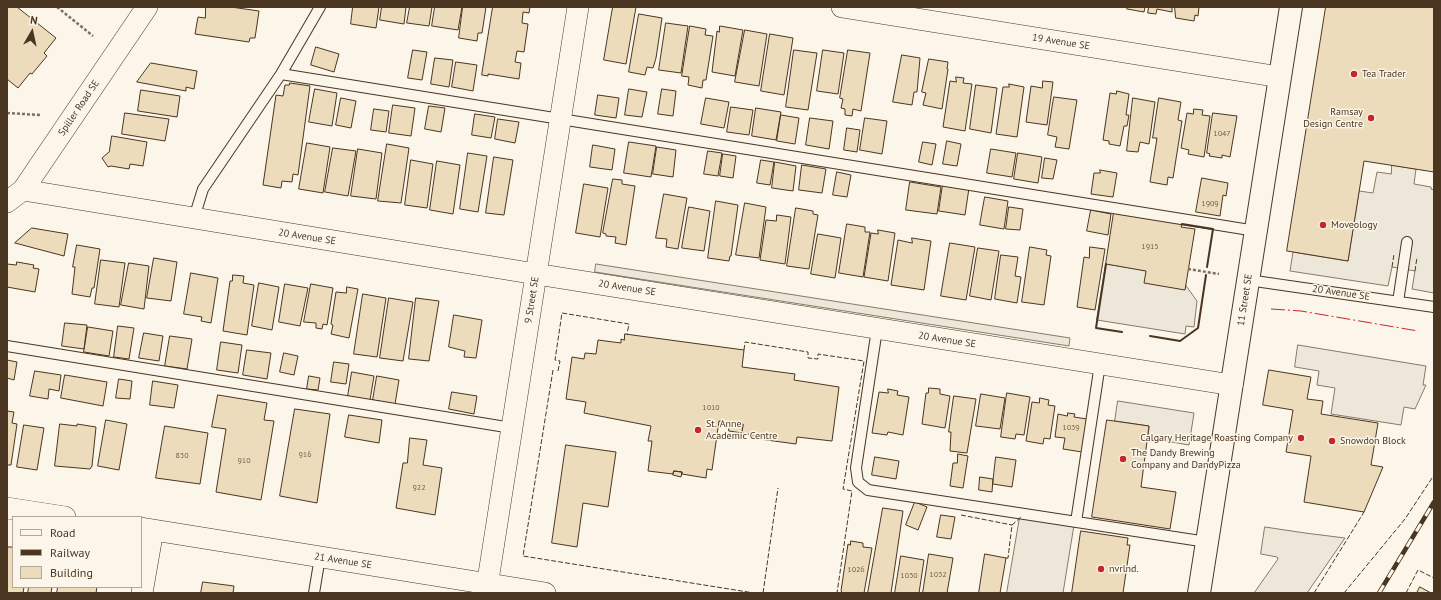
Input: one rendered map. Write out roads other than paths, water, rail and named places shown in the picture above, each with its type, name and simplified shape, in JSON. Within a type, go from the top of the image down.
[{"type":"street","name":"Spiller Road SE","points":[[15,196],[147,7]]},
{"type":"street","name":"9 Street SE","points":[[486,588],[578,7]]},
{"type":"street","name":"19 Avenue SE","points":[[842,7],[1280,77]]},
{"type":"street","name":"11 Street SE","points":[[1199,593],[1291,7]]},
{"type":"street","name":"20 Avenue SE","points":[[15,196],[194,218],[1232,385]]},
{"type":"street","points":[[7,508],[59,516]]},
{"type":"street","name":"21 Avenue SE","points":[[147,529],[320,557],[486,588],[545,593]]},
{"type":"street","points":[[142,593],[147,529]]},
{"type":"lane","points":[[194,218],[203,189],[281,74],[320,7]]},
{"type":"lane","points":[[281,74],[1256,231]]},
{"type":"lane","points":[[1398,302],[1407,242]]},
{"type":"lane","name":"20 Avenue SE","points":[[1248,280],[1434,308]]},
{"type":"lane","points":[[877,329],[856,468],[858,482],[868,490],[1207,542]]},
{"type":"lane","points":[[7,346],[512,428]]},
{"type":"lane","points":[[1076,522],[1100,364]]},
{"type":"lane","points":[[314,593],[320,557]]},
{"type":"railway","points":[[1379,593],[1434,502]]},
{"type":"place","name":"Tea Trader","points":[[1354,74]]},
{"type":"place","name":"Ramsay Design Centre","points":[[1371,118]]},
{"type":"place","name":"Moveology","points":[[1323,225]]},
{"type":"place","name":"St. Anne Academic Centre","points":[[698,430]]},
{"type":"place","name":"Calgary Heritage Roasting Company","points":[[1301,438]]},
{"type":"place","name":"Snowdon Block","points":[[1332,441]]},
{"type":"place","name":"The Dandy Brewing Company and DandyPizza","points":[[1123,459]]},
{"type":"place","name":"nvrlnd.","points":[[1101,569]]}]
